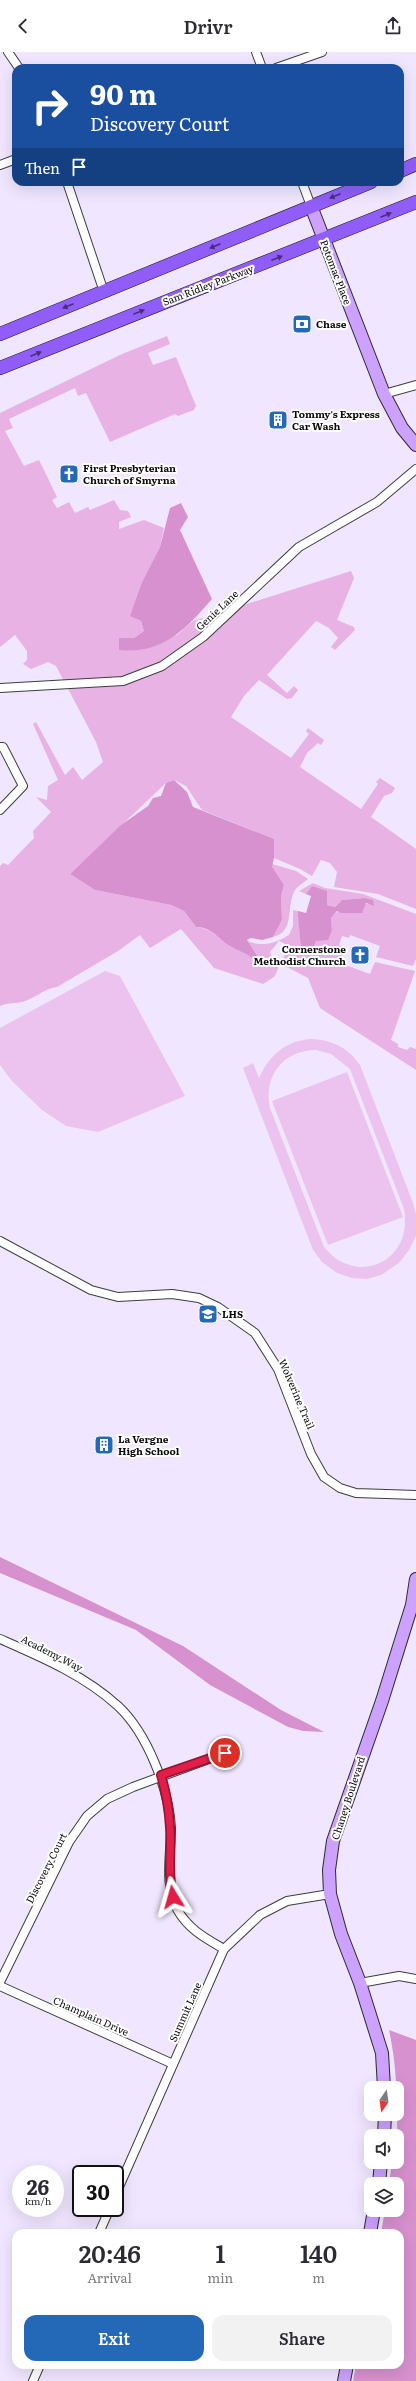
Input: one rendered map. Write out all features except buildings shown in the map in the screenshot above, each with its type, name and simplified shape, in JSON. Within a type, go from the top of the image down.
[{"type":"main road","points":[[404,168],[416,164]]},
{"type":"main road","points":[[0,334],[361,186]]},
{"type":"main road","name":"Sam Ridley Parkway","points":[[0,368],[416,202]]},
{"type":"street","points":[[8,52],[16,64]]},
{"type":"street","points":[[256,52],[260,64]]},
{"type":"street","points":[[288,64],[322,52]]},
{"type":"street","points":[[0,165],[12,160]]},
{"type":"street","points":[[68,186],[104,292]]},
{"type":"street","name":"Potomac Place","points":[[304,186],[384,394],[402,428],[416,445]]},
{"type":"street","points":[[384,394],[416,385]]},
{"type":"street","name":"Genie Lane","points":[[0,688],[123,681],[162,666],[203,637],[299,547],[377,502],[416,470]]},
{"type":"street","points":[[0,747],[2,747],[23,786],[0,810]]},
{"type":"street","name":"Wolverine Trail","points":[[0,1241],[91,1290],[118,1297],[172,1294],[199,1298],[218,1307],[255,1333],[278,1369],[311,1454],[324,1478],[340,1488],[356,1493],[416,1495]]},
{"type":"street","name":"Chaney Boulevard","points":[[384,2081],[382,2053],[360,1983],[341,1934],[330,1894],[329,1870],[333,1841],[414,1606],[416,1579]]},
{"type":"street","name":"Academy Way","points":[[0,1639],[74,1674],[118,1706],[142,1737],[161,1775],[166,1792],[170,1826],[170,1887],[176,1908],[194,1932],[224,1949]]},
{"type":"street","name":"Discovery Court","points":[[0,1982],[69,1842],[87,1816],[107,1799],[161,1775],[225,1753]]},
{"type":"street","name":"Summit Lane","points":[[124,2176],[224,1949],[260,1915],[287,1902],[330,1894]]},
{"type":"street","points":[[360,1983],[399,1976],[416,1979]]},
{"type":"street","name":"Champlain Drive","points":[[0,1986],[173,2064]]},
{"type":"street","points":[[101,2229],[106,2217]]},
{"type":"street","points":[[371,2229],[373,2217]]},
{"type":"street","points":[[33,2381],[38,2369]]},
{"type":"street","points":[[344,2381],[346,2369]]},
{"type":"shaded area","points":[[167,336],[170,344],[148,353],[153,365],[176,357],[196,406],[194,410],[178,416],[175,414],[110,442],[86,393],[78,396],[75,388],[9,419],[13,428],[5,431],[24,466],[39,460],[57,497],[52,500],[57,508],[69,502],[75,513],[88,507],[90,510],[114,500],[120,510],[128,511],[131,517],[119,522],[119,529],[144,520],[164,528],[160,547],[142,582],[131,616],[141,621],[144,631],[134,638],[119,638],[119,650],[177,635],[193,621],[351,571],[354,578],[337,620],[354,627],[355,630],[335,650],[331,647],[338,638],[329,628],[316,621],[267,675],[287,693],[294,686],[298,690],[292,698],[287,699],[259,680],[244,696],[231,717],[291,758],[309,734],[306,731],[308,728],[324,740],[321,745],[318,743],[307,753],[300,767],[361,809],[378,784],[376,782],[380,778],[395,788],[392,793],[384,796],[371,817],[416,849],[416,909],[378,894],[334,887],[337,872],[330,863],[321,860],[312,876],[274,858],[273,839],[202,810],[186,786],[174,780],[166,783],[70,874],[95,890],[171,905],[184,911],[196,927],[212,932],[227,944],[245,953],[254,960],[258,957],[247,941],[258,944],[268,944],[289,935],[293,926],[293,910],[298,911],[301,950],[332,930],[331,918],[340,910],[363,904],[374,905],[364,898],[342,900],[335,907],[327,905],[312,886],[306,894],[299,891],[313,883],[325,888],[363,894],[416,914],[416,959],[413,966],[376,957],[380,946],[350,935],[349,938],[342,936],[339,945],[345,947],[340,963],[370,974],[375,962],[415,971],[391,1040],[398,1044],[398,1047],[407,1050],[410,1047],[416,1049],[416,1070],[320,1008],[308,978],[281,964],[286,952],[284,943],[279,941],[270,952],[272,959],[279,966],[275,976],[263,984],[214,968],[181,929],[150,948],[140,935],[118,951],[57,987],[47,990],[26,1001],[0,1006],[0,866],[3,863],[8,865],[34,838],[33,831],[51,812],[36,797],[47,800],[48,786],[58,780],[33,724],[36,722],[65,775],[73,767],[82,780],[103,762],[96,742],[56,666],[48,662],[31,669],[23,664],[27,660],[27,651],[15,635],[0,647],[0,413],[122,354]]},
{"type":"shaded area","points":[[181,503],[188,517],[180,530],[212,599],[192,621],[172,638],[161,644],[148,648],[119,650],[119,638],[134,638],[144,631],[141,621],[130,616],[142,582],[160,547],[170,508]]},
{"type":"shaded area","points":[[174,780],[187,792],[193,807],[274,839],[274,858],[272,867],[284,885],[281,896],[282,920],[273,937],[262,940],[251,938],[247,940],[258,957],[254,960],[227,944],[212,932],[196,927],[184,911],[171,905],[95,890],[70,874],[121,825],[148,806],[153,798],[161,796],[166,783]]},
{"type":"shaded area","points":[[272,864],[296,871],[308,879],[294,892],[289,919],[284,930],[280,934],[273,937],[282,920],[281,896],[284,885],[271,867]]},
{"type":"shaded area","points":[[312,886],[327,891],[327,905],[335,907],[342,900],[364,898],[373,900],[374,906],[366,903],[362,913],[341,913],[337,911],[331,918],[332,930],[328,940],[316,941],[309,956],[301,950],[298,911],[306,913],[311,896],[306,894]]},
{"type":"shaded area","points":[[105,971],[120,976],[185,1096],[98,1132],[66,1126],[42,1110],[12,1081],[0,1065],[0,1028]]},
{"type":"shaded area","points":[[317,1039],[331,1042],[350,1053],[360,1065],[413,1203],[416,1214],[416,1236],[409,1250],[399,1263],[381,1275],[367,1279],[352,1278],[337,1273],[322,1262],[313,1250],[243,1068],[253,1063],[259,1078],[263,1070],[278,1051],[292,1043]],"holes":[[[316,1050],[331,1054],[350,1069],[404,1209],[405,1227],[400,1243],[392,1255],[380,1263],[366,1267],[352,1266],[337,1259],[324,1247],[270,1108],[270,1086],[273,1076],[278,1067],[285,1060],[304,1051]]]},
{"type":"shaded area","points":[[347,1072],[403,1217],[328,1245],[272,1101]]},
{"type":"shaded area","points":[[0,1557],[183,1646],[281,1710],[324,1732],[303,1731],[288,1727],[210,1685],[136,1630],[0,1573]]},
{"type":"shaded area","points":[[389,2030],[416,2040],[416,2381],[353,2381],[355,2369],[404,2369],[404,2229],[382,2229],[384,2217],[404,2217],[404,2177],[390,2177],[391,2169],[404,2169],[404,2129],[397,2129],[397,2121],[404,2121],[404,2081],[396,2081]]},
{"type":"place","name":"Chase","points":[[302,324]]},
{"type":"place","name":"Tommy's Express Car Wash","points":[[278,420]]},
{"type":"place","name":"First Presbyterian Church of Smyrna","points":[[69,474]]},
{"type":"place","name":"Cornerstone Methodist Church","points":[[360,955]]},
{"type":"place","name":"LHS","points":[[208,1314]]},
{"type":"place","name":"La Vergne High School","points":[[104,1445]]},
{"type":"route","points":[[173,1897],[170,1887],[170,1826],[166,1792],[161,1775],[225,1753]]}]
